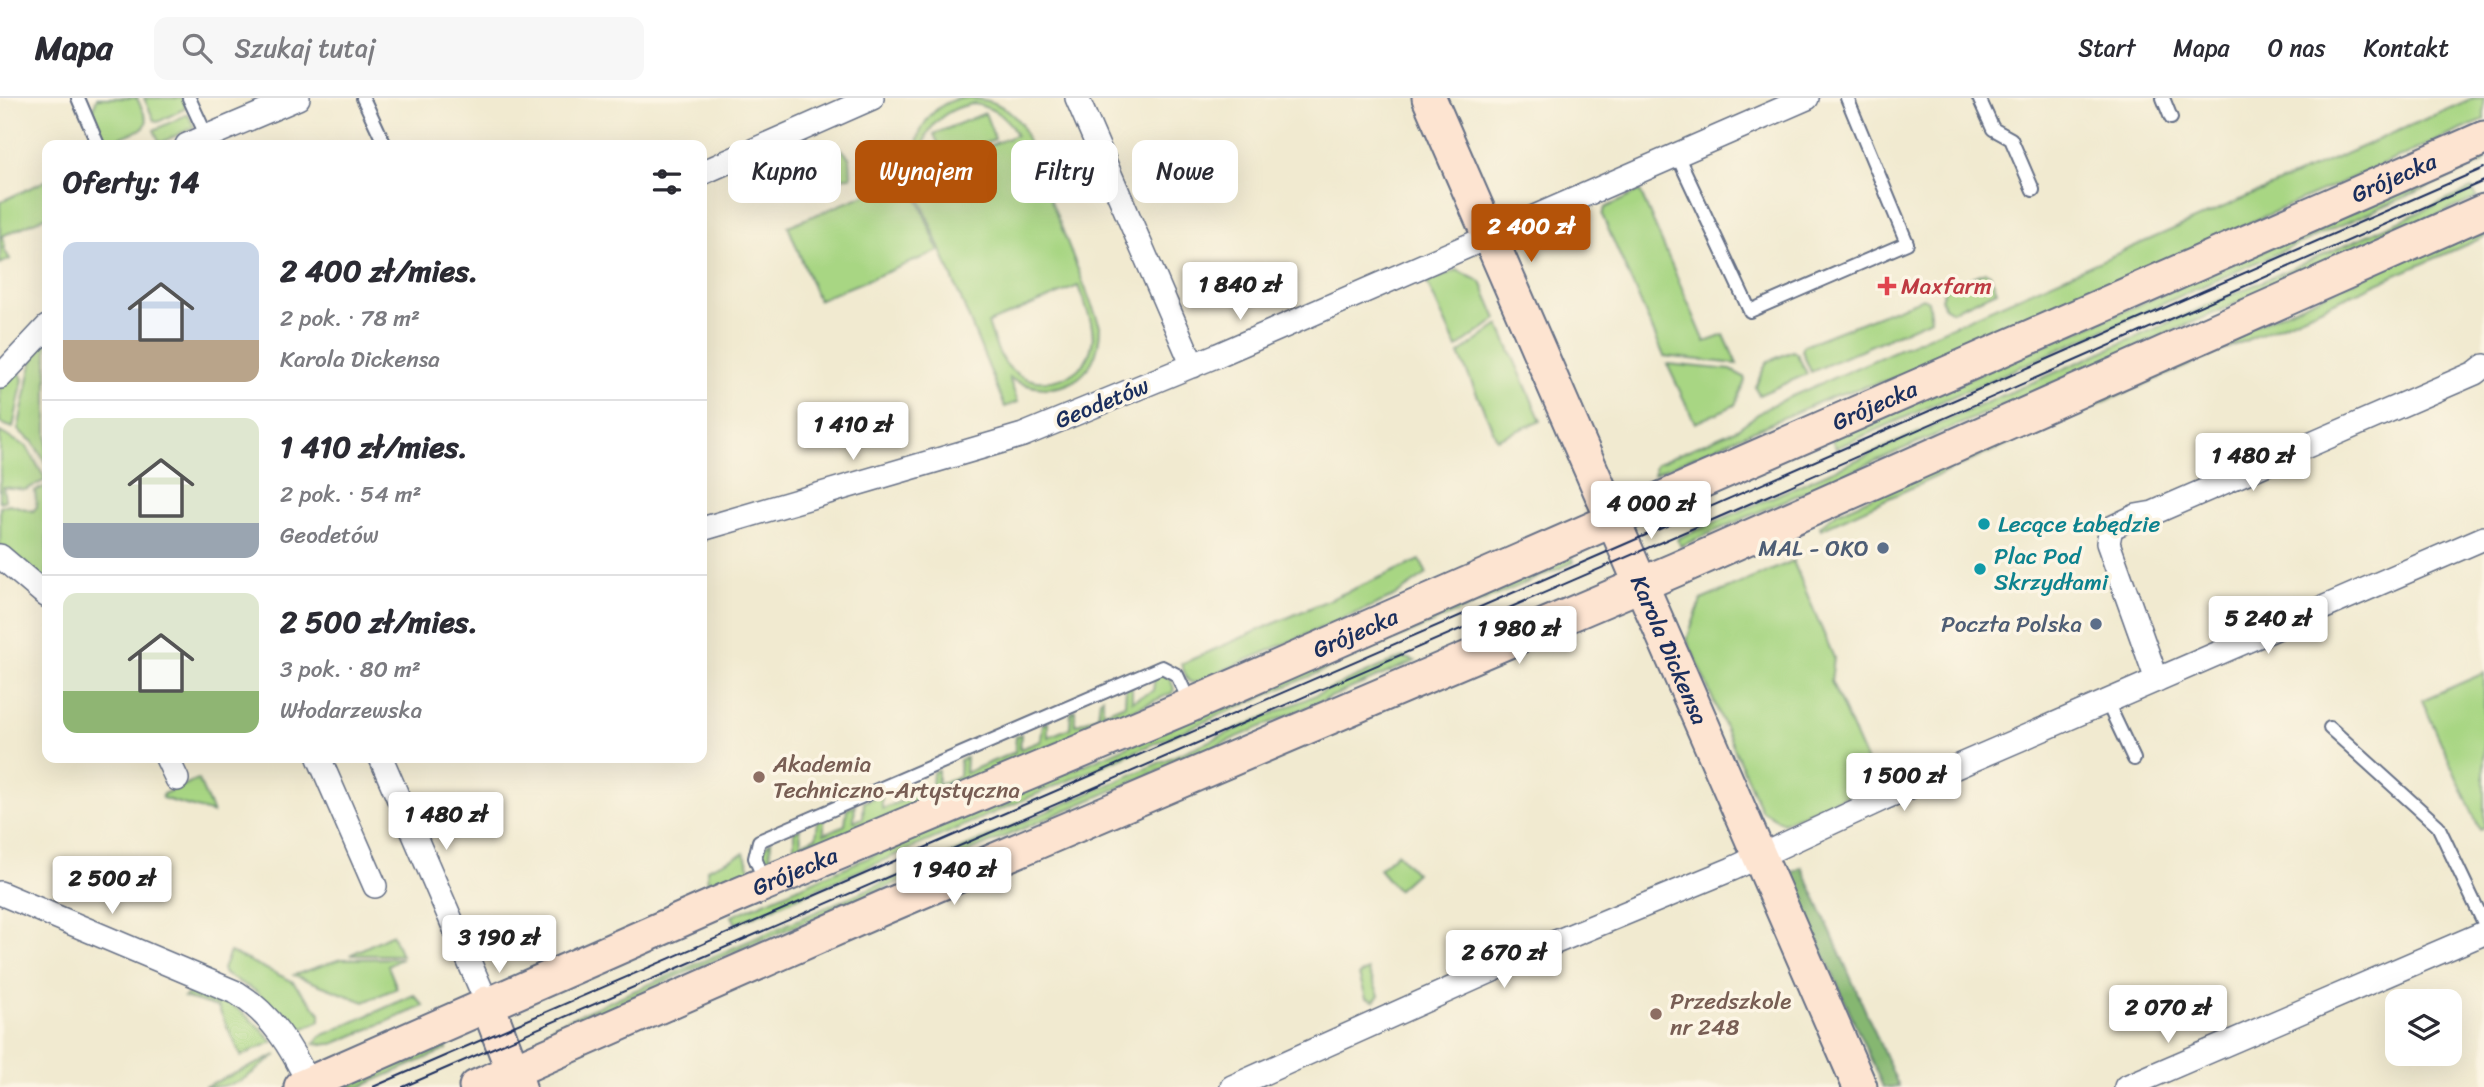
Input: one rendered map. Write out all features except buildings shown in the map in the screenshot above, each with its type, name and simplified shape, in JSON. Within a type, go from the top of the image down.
[{"type":"main road","name":"Karola Dickensa","points":[[1429,98],[1860,1087]]},
{"type":"main road","name":"Grójecka","points":[[305,1085],[486,1003],[726,900],[1191,705],[2484,138]]},
{"type":"main road","points":[[475,1087],[516,1079],[2484,211]]},
{"type":"main road","points":[[486,1003],[516,1079]]},
{"type":"street","points":[[199,140],[298,98]]},
{"type":"street","points":[[707,171],[872,98]]},
{"type":"street","points":[[1077,98],[1194,366]]},
{"type":"street","name":"Geodetów","points":[[707,528],[1023,435],[1194,366],[1807,98]]},
{"type":"street","points":[[0,377],[42,332]]},
{"type":"street","points":[[2157,680],[2108,543],[2111,528],[2136,516],[2153,513],[2475,373],[2484,366]]},
{"type":"street","points":[[1232,1087],[1551,944],[1759,856],[1882,799],[2484,538]]},
{"type":"street","points":[[0,556],[42,592]]},
{"type":"street","points":[[169,763],[177,779]]},
{"type":"street","points":[[321,763],[375,886]]},
{"type":"street","points":[[383,763],[486,1003]]},
{"type":"street","points":[[0,893],[245,998],[278,1030],[294,1052],[305,1085]]},
{"type":"street","points":[[2126,1087],[2484,933]]},
{"type":"lane","points":[[78,98],[96,140]]},
{"type":"lane","points":[[189,98],[197,140]]},
{"type":"lane","points":[[363,98],[383,140]]},
{"type":"lane","points":[[1677,155],[1749,311],[1907,243],[1847,98]]},
{"type":"lane","points":[[1979,98],[1993,129],[2011,139],[2033,190]]},
{"type":"lane","points":[[2163,98],[2171,118]]},
{"type":"lane","points":[[766,885],[755,858],[759,841],[1162,667],[1177,675],[1191,705]]},
{"type":"lane","points":[[2107,702],[2134,759]]},
{"type":"lane","points":[[2330,727],[2438,826],[2484,923]]},
{"type":"green space","points":[[97,98],[137,98],[147,120],[144,128],[114,140],[100,140],[90,118]]},
{"type":"green space","points":[[144,98],[182,98],[186,108],[158,122],[154,120]]},
{"type":"green space","points":[[959,98],[986,100],[1001,106],[1021,124],[1027,140],[1011,140],[1011,203],[1052,203],[1100,326],[1098,345],[1084,373],[1072,382],[1043,388],[1009,378],[1018,402],[1005,407],[922,203],[997,203],[997,143],[1016,135],[1000,114],[975,104],[963,106],[941,117],[926,140],[918,140],[923,125],[938,109]],"holes":[[[1078,286],[1089,315],[1093,337],[1088,356],[1071,374],[1048,381],[1035,381],[1013,371],[1000,355],[988,323]]]},
{"type":"green space","points":[[2473,98],[2484,98],[2484,120],[1898,377],[1833,396],[1654,474],[1656,464],[1737,429],[1769,406]]},
{"type":"green space","points":[[985,113],[995,139],[937,140],[934,134]]},
{"type":"green space","points":[[188,114],[194,127],[166,140],[159,140],[154,130]]},
{"type":"green space","points":[[841,148],[850,158],[851,177],[841,177]]},
{"type":"green space","points":[[2484,155],[2484,162],[1836,448],[1831,438]]},
{"type":"green space","points":[[42,182],[42,218],[2,236],[5,246],[3,248],[10,259],[0,264],[0,202]]},
{"type":"green space","points":[[2472,189],[2477,198],[1681,546],[1677,539]]},
{"type":"green space","points":[[1640,191],[1705,342],[1724,335],[1737,364],[1664,356],[1602,215],[1605,208]]},
{"type":"green space","points":[[855,199],[855,203],[920,203],[939,251],[818,300],[788,226]]},
{"type":"green space","points":[[2484,223],[2484,237],[2023,437],[1821,529],[1820,526],[1838,512]]},
{"type":"green space","points":[[1457,270],[1481,282],[1497,319],[1457,348],[1427,283]]},
{"type":"green space","points":[[1985,272],[1990,274],[1997,291],[1952,311],[1944,306],[1941,298],[1945,289]]},
{"type":"green space","points":[[1923,298],[1928,301],[1931,319],[1811,372],[1802,351],[1804,345]]},
{"type":"green space","points":[[1499,325],[1541,421],[1497,439],[1459,354]]},
{"type":"green space","points":[[42,345],[42,457],[33,442],[18,430],[34,354]]},
{"type":"green space","points":[[1793,351],[1807,374],[1759,395],[1755,387],[1767,362]]},
{"type":"green space","points":[[1667,364],[1731,370],[1744,377],[1745,381],[1735,405],[1695,423]]},
{"type":"green space","points":[[18,370],[23,379],[13,428],[0,423],[0,387]]},
{"type":"green space","points":[[0,432],[27,447],[42,473],[42,482],[25,490],[3,487],[5,500],[0,502]]},
{"type":"green space","points":[[42,488],[42,583],[0,545],[0,507],[9,504],[33,511],[37,507],[35,491]]},
{"type":"green space","points":[[1571,556],[1574,562],[736,924],[732,916]]},
{"type":"green space","points":[[1420,560],[1427,574],[1393,597],[1194,683],[1188,681],[1181,664]]},
{"type":"green space","points":[[1793,561],[1834,658],[1831,681],[1873,776],[1869,786],[1783,823],[1761,810],[1687,640],[1701,600]]},
{"type":"green space","points":[[1403,657],[1415,661],[671,979],[556,1033],[553,1026]]},
{"type":"green space","points":[[2484,673],[2484,828],[2480,830],[2422,700]]},
{"type":"green space","points":[[1162,674],[1170,678],[1174,689],[1172,693],[771,868],[765,864],[761,851],[771,841],[770,857],[794,848],[794,831],[800,829],[801,844],[816,837],[818,821],[824,819],[824,834],[845,825],[847,809],[855,805],[854,821],[863,818],[864,802],[882,794],[882,809],[904,800],[905,784],[909,782],[910,797],[932,788],[933,772],[938,770],[938,785],[959,776],[960,760],[966,758],[965,773],[1015,752],[1016,736],[1021,734],[1020,749],[1041,741],[1043,724],[1048,722],[1048,737],[1070,728],[1071,712],[1075,710],[1075,725],[1098,716],[1100,699],[1103,697],[1103,713],[1125,704],[1126,688],[1132,685],[1132,701],[1153,691],[1155,675]]},
{"type":"green space","points":[[198,779],[213,813],[162,798],[163,794]]},
{"type":"green space","points":[[744,853],[751,871],[747,877],[708,887],[707,869]]},
{"type":"green space","points":[[1397,853],[1416,873],[1397,890],[1379,869]]},
{"type":"green space","points":[[1802,867],[1899,1087],[1883,1087],[1789,875]]},
{"type":"green space","points":[[392,934],[401,955],[350,955]]},
{"type":"green space","points":[[230,952],[292,981],[320,1013],[320,1021],[295,1032],[256,991],[224,974],[223,969]]},
{"type":"green space","points":[[402,958],[388,966],[397,988],[364,1002],[294,975],[341,959]]},
{"type":"green space","points":[[1368,970],[1379,995],[1374,1001],[1366,998],[1359,975]]},
{"type":"green space","points":[[195,989],[238,1010],[273,1042],[241,1056],[218,1007],[184,997]]},
{"type":"green space","points":[[414,995],[424,1006],[333,1044],[314,1044],[321,1036]]},
{"type":"green space","points":[[445,1043],[447,1049],[360,1087],[346,1087]]},
{"type":"green space","points":[[277,1055],[245,1079],[229,1085],[204,1087]]},
{"type":"tram line","points":[[373,1087],[2484,168]]},
{"type":"tram line","points":[[403,1087],[1733,511],[2484,181]]},
{"type":"place","name":"Maxfarm","points":[[1887,286]]},
{"type":"place","name":"Lecące Łabędzie","points":[[1984,524]]},
{"type":"place","name":"MAL - OKO","points":[[1883,548]]},
{"type":"place","name":"Plac Pod Skrzydłami","points":[[1980,569]]},
{"type":"place","name":"Poczta Polska","points":[[2096,624]]},
{"type":"place","name":"Akademia Techniczno-Artystyczna","points":[[759,777]]},
{"type":"place","name":"Przedszkole nr 248","points":[[1656,1014]]}]
